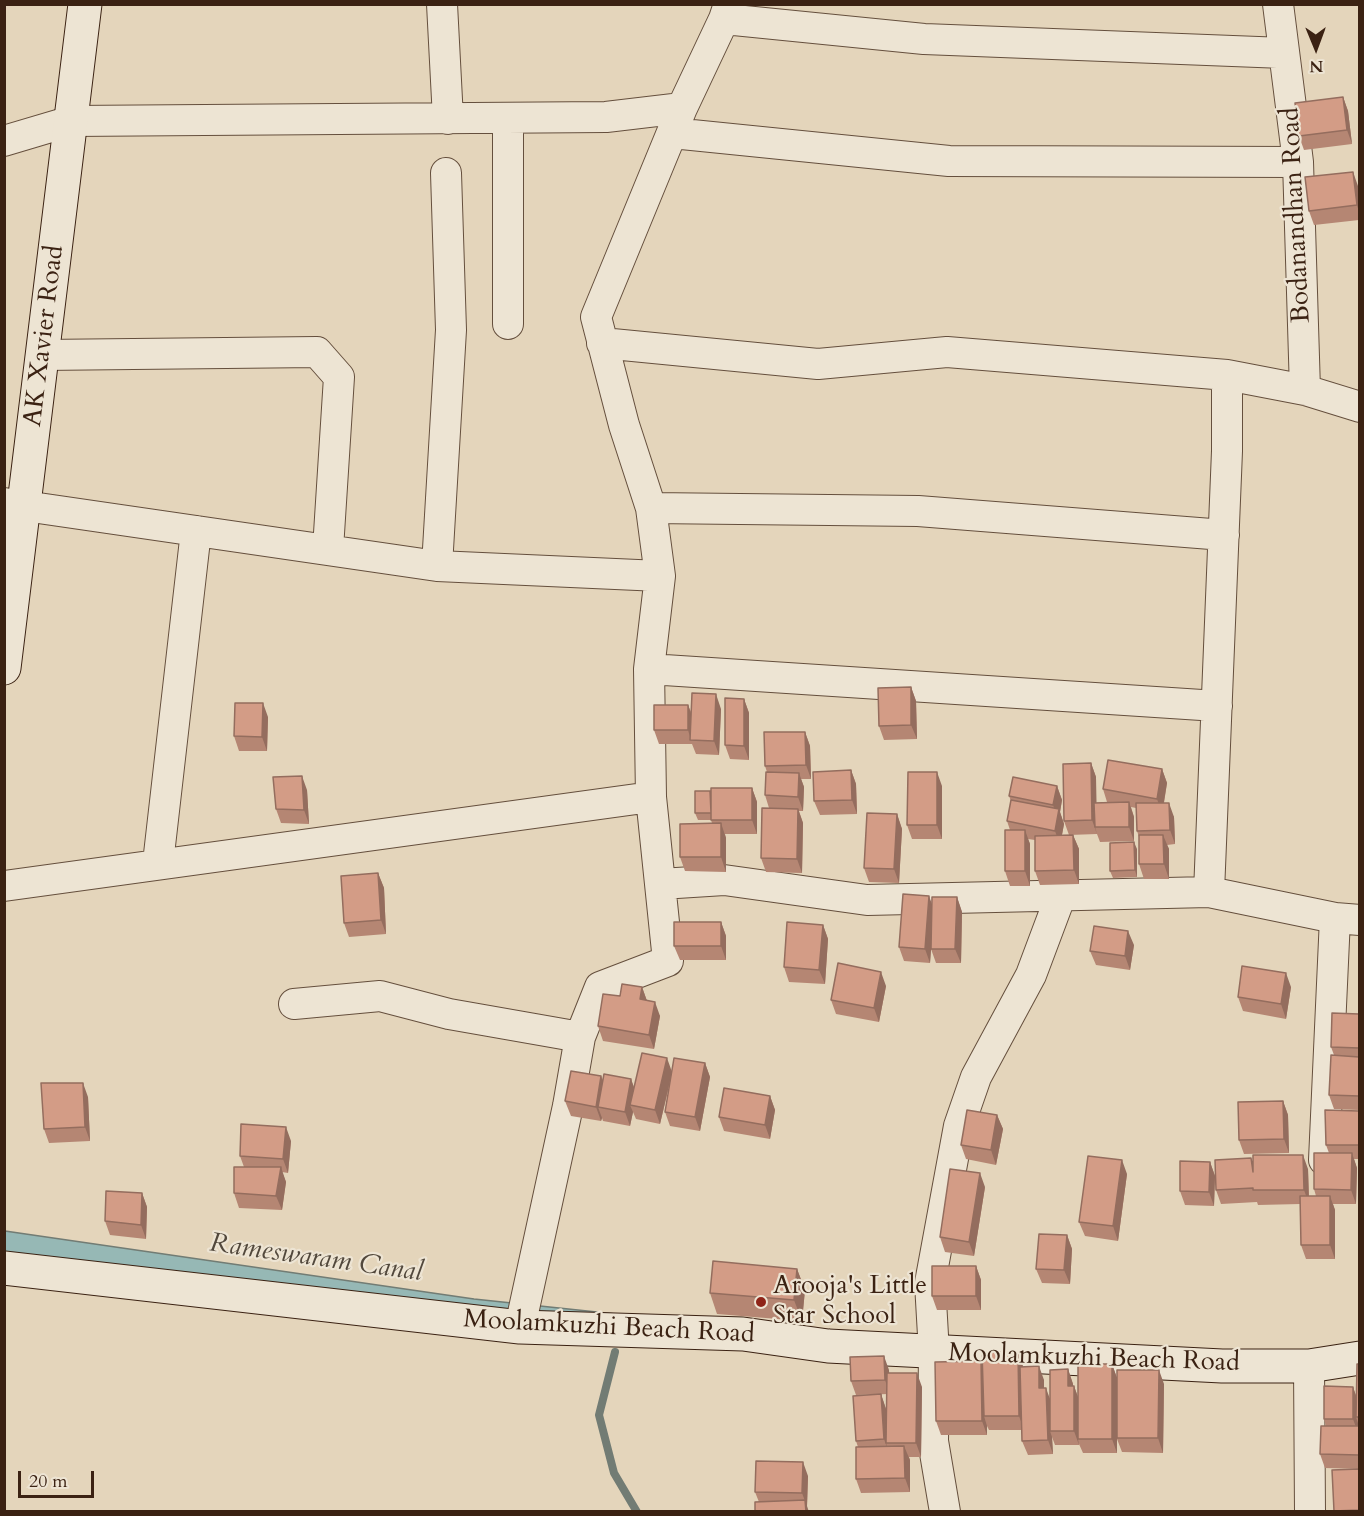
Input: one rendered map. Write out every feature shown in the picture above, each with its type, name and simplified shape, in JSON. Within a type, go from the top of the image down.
[{"type":"street","name":"AK Xavier Road","points":[[4,668],[14,505],[42,355],[85,4]]},
{"type":"street","points":[[442,4],[448,119]]},
{"type":"street","name":"Bodanandhan Road","points":[[1278,4],[1298,162],[1305,390]]},
{"type":"street","points":[[522,1316],[568,1106],[580,1037],[600,987],[668,961],[651,797],[649,669],[660,576],[651,508],[624,425],[596,317],[677,120],[727,12],[924,39],[1284,53]]},
{"type":"street","points":[[4,141],[71,121],[606,117],[677,120],[950,160],[1298,162]]},
{"type":"street","points":[[508,119],[508,324]]},
{"type":"street","points":[[437,566],[451,330],[446,173]]},
{"type":"street","points":[[602,343],[818,364],[946,352],[1227,375],[1305,390],[1359,406]]},
{"type":"street","points":[[42,355],[317,351],[339,377],[328,549]]},
{"type":"street","points":[[1209,892],[1224,535],[1227,375]]},
{"type":"street","points":[[14,505],[437,566],[660,576]]},
{"type":"street","points":[[651,508],[918,511],[1224,535]]},
{"type":"street","points":[[158,863],[196,531]]},
{"type":"street","points":[[649,669],[1217,706]]},
{"type":"street","points":[[4,886],[651,797]]},
{"type":"street","points":[[661,884],[724,880],[867,900],[1209,892],[1347,919],[1324,1160]]},
{"type":"street","points":[[945,1512],[933,1441],[934,1353],[930,1283],[959,1126],[976,1077],[1031,975],[1062,895]]},
{"type":"street","points":[[294,1004],[380,996],[449,1014],[580,1037]]},
{"type":"street","name":"Moolamkuzhi Beach Road","points":[[4,1268],[743,1334],[828,1346],[1222,1366],[1309,1366],[1359,1358]]},
{"type":"street","points":[[1309,1366],[1310,1512]]},
{"type":"water","points":[[5,1231],[474,1299],[918,1346],[621,1329],[5,1252]]},
{"type":"building","points":[[1343,97],[1347,130],[1299,136],[1295,103]]},
{"type":"building","points":[[1353,172],[1357,205],[1309,211],[1305,177]]},
{"type":"building","points":[[911,687],[911,725],[879,726],[878,688]]},
{"type":"building","points":[[692,693],[716,694],[714,741],[690,740]]},
{"type":"building","points":[[725,698],[744,699],[744,746],[725,745]]},
{"type":"building","points":[[235,703],[263,703],[262,737],[234,736]]},
{"type":"building","points":[[654,705],[688,705],[688,730],[654,730]]},
{"type":"building","points":[[764,732],[805,732],[806,765],[765,766]]},
{"type":"building","points":[[1108,760],[1162,769],[1157,799],[1103,789]]},
{"type":"building","points":[[1091,763],[1092,820],[1064,821],[1063,764]]},
{"type":"building","points":[[851,770],[852,800],[814,801],[813,772]]},
{"type":"building","points":[[766,772],[799,773],[798,797],[765,795]]},
{"type":"building","points":[[908,772],[937,772],[937,825],[907,825]]},
{"type":"building","points":[[302,776],[304,810],[276,809],[273,777]]},
{"type":"building","points":[[1013,777],[1057,786],[1053,805],[1009,796]]},
{"type":"building","points":[[711,788],[752,788],[752,820],[711,820]]},
{"type":"building","points":[[695,791],[710,791],[711,813],[695,813]]},
{"type":"building","points":[[1011,800],[1059,809],[1055,831],[1007,821]]},
{"type":"building","points":[[1129,802],[1129,827],[1095,827],[1094,803]]},
{"type":"building","points":[[1136,803],[1169,803],[1170,830],[1137,831]]},
{"type":"building","points":[[762,808],[798,809],[797,859],[761,858]]},
{"type":"building","points":[[867,813],[897,814],[894,869],[864,868]]},
{"type":"building","points":[[721,823],[721,857],[680,857],[680,824]]},
{"type":"building","points":[[1005,830],[1025,830],[1025,871],[1005,871]]},
{"type":"building","points":[[1073,835],[1074,870],[1035,871],[1035,836]]},
{"type":"building","points":[[1139,835],[1163,835],[1164,864],[1139,864]]},
{"type":"building","points":[[1134,842],[1135,870],[1110,871],[1110,843]]},
{"type":"building","points":[[378,873],[381,920],[344,923],[341,876]]},
{"type":"building","points":[[903,894],[929,896],[925,949],[899,947]]},
{"type":"building","points":[[932,897],[957,897],[955,949],[931,949]]},
{"type":"building","points":[[674,922],[721,922],[721,946],[674,946]]},
{"type":"building","points":[[787,922],[823,925],[819,970],[784,967]]},
{"type":"building","points":[[1094,926],[1128,931],[1125,956],[1090,951]]},
{"type":"building","points":[[838,963],[881,972],[874,1008],[831,1000]]},
{"type":"building","points":[[1242,966],[1286,973],[1281,1004],[1238,997]]},
{"type":"building","points":[[622,984],[642,987],[640,999],[655,1002],[649,1035],[598,1026],[603,994],[620,996]]},
{"type":"building","points":[[1332,1013],[1359,1014],[1359,1048],[1331,1047]]},
{"type":"building","points":[[642,1053],[667,1058],[655,1110],[630,1105]]},
{"type":"building","points":[[1331,1055],[1359,1057],[1359,1096],[1329,1095]]},
{"type":"building","points":[[674,1058],[705,1063],[695,1117],[665,1112]]},
{"type":"building","points":[[571,1071],[601,1076],[596,1107],[565,1101]]},
{"type":"building","points":[[604,1074],[631,1079],[625,1112],[598,1107]]},
{"type":"building","points":[[41,1083],[83,1083],[85,1127],[44,1129]]},
{"type":"building","points":[[724,1088],[770,1096],[765,1125],[719,1117]]},
{"type":"building","points":[[1283,1101],[1284,1139],[1239,1140],[1238,1102]]},
{"type":"building","points":[[967,1110],[997,1115],[991,1150],[961,1145]]},
{"type":"building","points":[[1325,1110],[1359,1111],[1359,1145],[1326,1145]]},
{"type":"building","points":[[241,1124],[286,1127],[283,1159],[240,1156]]},
{"type":"building","points":[[1314,1153],[1352,1153],[1351,1190],[1314,1189]]},
{"type":"building","points":[[1253,1155],[1303,1155],[1304,1190],[1253,1190],[1253,1188],[1216,1190],[1215,1160],[1251,1158],[1253,1172]]},
{"type":"building","points":[[1088,1156],[1122,1160],[1113,1226],[1079,1222]]},
{"type":"building","points":[[1180,1161],[1210,1162],[1209,1192],[1180,1191]]},
{"type":"building","points":[[234,1167],[281,1167],[276,1196],[234,1193]]},
{"type":"building","points":[[950,1169],[980,1173],[969,1242],[940,1237]]},
{"type":"building","points":[[106,1191],[142,1193],[141,1225],[105,1221]]},
{"type":"building","points":[[1300,1196],[1330,1196],[1330,1245],[1301,1245]]},
{"type":"building","points":[[1039,1234],[1067,1235],[1064,1270],[1036,1269]]},
{"type":"building","points":[[713,1261],[797,1269],[794,1300],[710,1293]]},
{"type":"building","points":[[932,1266],[976,1266],[976,1296],[932,1296]]},
{"type":"building","points":[[982,1352],[1018,1352],[1019,1416],[984,1416]]},
{"type":"building","points":[[884,1356],[885,1380],[851,1381],[850,1357]]},
{"type":"building","points":[[981,1361],[982,1421],[936,1421],[935,1362]]},
{"type":"building","points":[[1078,1364],[1112,1364],[1112,1439],[1078,1439]]},
{"type":"building","points":[[1357,1364],[1359,1364],[1359,1417],[1356,1417]]},
{"type":"building","points":[[1039,1366],[1039,1388],[1046,1388],[1048,1440],[1022,1441],[1020,1367]]},
{"type":"building","points":[[1068,1369],[1068,1386],[1074,1386],[1074,1431],[1050,1431],[1050,1370]]},
{"type":"building","points":[[1117,1370],[1159,1370],[1158,1438],[1117,1438]]},
{"type":"building","points":[[887,1373],[917,1373],[916,1443],[886,1443]]},
{"type":"building","points":[[1324,1386],[1353,1387],[1353,1419],[1324,1419]]},
{"type":"building","points":[[881,1394],[884,1439],[856,1441],[853,1396]]},
{"type":"building","points":[[1321,1426],[1359,1426],[1359,1455],[1320,1454]]},
{"type":"building","points":[[904,1446],[905,1478],[856,1479],[856,1447]]},
{"type":"building","points":[[756,1461],[803,1462],[802,1493],[755,1492]]},
{"type":"building","points":[[1359,1469],[1359,1510],[1334,1511],[1332,1470]]},
{"type":"building","points":[[805,1500],[806,1512],[755,1512],[755,1502]]},
{"type":"waterway","points":[[615,1352],[599,1415],[614,1473],[637,1512]]},
{"type":"place","name":"Arooja's Little Star School","points":[[761,1302]]},
{"type":"water label","name":"Rameswaram Canal","points":[[316,1259]]}]
